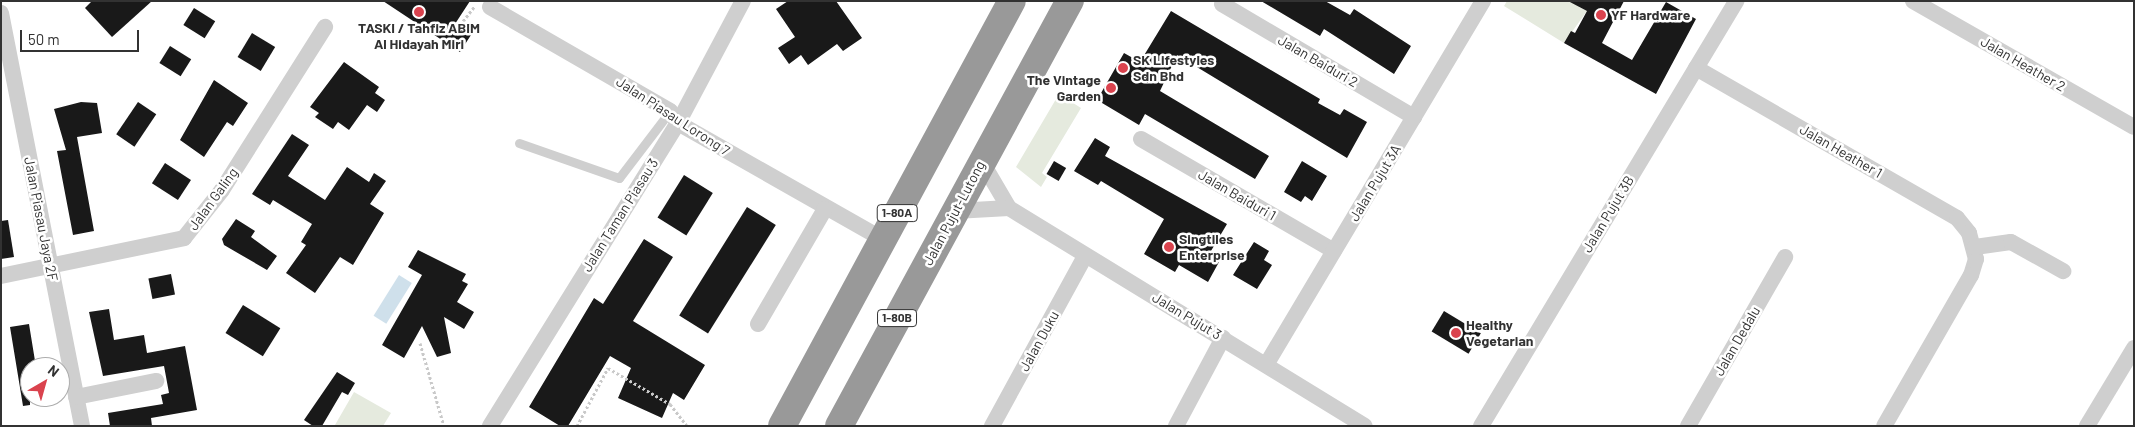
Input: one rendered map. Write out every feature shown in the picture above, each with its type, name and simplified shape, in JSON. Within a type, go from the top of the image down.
[{"type":"highway","name":"1-80A","points":[[782,426],[1012,1]]},
{"type":"highway","name":"Jalan Pujut-Lutong","points":[[840,426],[1070,1]]},
{"type":"street","name":"Jalan Taman Piasau 3","points":[[490,426],[744,1]]},
{"type":"street","name":"Jalan Pujut 3A","points":[[1266,365],[1483,1]]},
{"type":"street","name":"Jalan Pujut 3B","points":[[1480,426],[1736,1]]},
{"type":"street","name":"Jalan Heather 2","points":[[1913,1],[2134,127]]},
{"type":"street","name":"Jalan Baiduri 2","points":[[1222,4],[1414,117]]},
{"type":"street","name":"Jalan Piasau Lorong 7","points":[[490,6],[825,209],[882,239]]},
{"type":"street","name":"Jalan Piasau Jaya 2F","points":[[1,13],[82,426]]},
{"type":"street","name":"Jalan Galing","points":[[1,276],[184,238],[222,190],[325,27]]},
{"type":"street","name":"Jalan Heather 1","points":[[1696,68],[1957,218],[1975,247]]},
{"type":"street","name":"Jalan Baiduri 1","points":[[1141,139],[1334,251]]},
{"type":"street","name":"Jalan Pujut 3","points":[[982,162],[1009,208],[1365,426]]},
{"type":"street","points":[[955,211],[1009,208]]},
{"type":"street","points":[[758,324],[825,209]]},
{"type":"street","points":[[1884,426],[1971,275],[1975,247],[2012,242],[2063,271]]},
{"type":"street","name":"Jalan Duku","points":[[992,426],[1086,256]]},
{"type":"street","name":"Jalan Dedalu","points":[[1688,426],[1786,257]]},
{"type":"street","points":[[1176,426],[1223,338]]},
{"type":"street","points":[[2087,426],[2134,348]]},
{"type":"street","points":[[76,397],[156,381]]},
{"type":"lane","points":[[519,143],[619,178],[674,117]]},
{"type":"path","points":[[420,343],[444,426]]},
{"type":"path","points":[[577,426],[608,368],[670,404],[688,426]]},
{"type":"shaded area","points":[[1507,1],[1582,1],[1579,7],[1587,11],[1564,43],[1504,6]]},
{"type":"shaded area","points":[[1059,94],[1081,108],[1042,173],[1047,177],[1041,187],[1016,167]]},
{"type":"shaded area","points":[[354,392],[391,413],[383,426],[335,425]]},
{"type":"water","points":[[399,275],[412,283],[386,324],[374,316]]},
{"type":"building","points":[[92,1],[152,1],[112,37],[85,8]]},
{"type":"building","points":[[383,1],[470,1],[455,24],[471,35],[460,52]]},
{"type":"building","points":[[788,1],[836,1],[862,38],[843,51],[837,44],[808,65],[801,55],[789,64],[778,48],[795,37],[776,9]]},
{"type":"building","points":[[1261,1],[1325,1],[1350,15],[1354,9],[1411,46],[1394,74],[1324,29],[1320,36]]},
{"type":"building","points":[[1568,1],[1624,1],[1602,43],[1632,60],[1666,2],[1696,19],[1656,94],[1564,43],[1571,31],[1575,33],[1587,11]]},
{"type":"building","points":[[194,8],[215,21],[205,38],[183,25]]},
{"type":"building","points":[[1171,11],[1320,99],[1318,103],[1340,115],[1344,109],[1367,122],[1347,158],[1177,55],[1160,91],[1269,156],[1255,179],[1145,114],[1139,125],[1097,100],[1124,53],[1140,62]]},
{"type":"building","points":[[252,33],[275,47],[261,71],[238,57]]},
{"type":"building","points":[[170,46],[191,59],[181,76],[159,63]]},
{"type":"building","points":[[344,62],[379,87],[375,93],[385,100],[377,112],[367,105],[349,130],[338,122],[333,129],[315,117],[319,113],[310,107]]},
{"type":"building","points":[[214,80],[248,103],[233,126],[227,122],[204,157],[180,140]]},
{"type":"building","points":[[81,102],[97,103],[102,133],[77,137],[94,231],[73,235],[57,151],[66,150],[54,109]]},
{"type":"building","points":[[138,102],[156,114],[134,147],[116,134]]},
{"type":"building","points":[[292,134],[309,145],[288,176],[325,200],[347,167],[369,182],[374,173],[386,181],[370,204],[384,213],[353,265],[340,257],[315,293],[286,273],[306,245],[301,242],[312,224],[273,200],[270,205],[252,194]]},
{"type":"building","points":[[1095,138],[1110,147],[1105,156],[1227,224],[1208,256],[1219,262],[1208,282],[1179,265],[1175,272],[1144,254],[1164,219],[1101,181],[1098,185],[1074,171]]},
{"type":"building","points":[[1054,161],[1066,168],[1059,181],[1046,174]]},
{"type":"building","points":[[1302,161],[1327,176],[1312,201],[1305,196],[1301,202],[1284,192]]},
{"type":"building","points":[[165,163],[191,180],[178,200],[152,183]]},
{"type":"building","points":[[684,175],[713,193],[686,235],[658,217]]},
{"type":"building","points":[[747,207],[776,225],[708,334],[679,316]]},
{"type":"building","points":[[236,219],[255,231],[251,237],[277,256],[267,270],[224,245],[222,239]]},
{"type":"building","points":[[8,220],[14,257],[1,259],[1,221]]},
{"type":"building","points":[[644,239],[673,257],[633,321],[705,365],[684,400],[673,393],[662,418],[618,398],[631,368],[610,356],[568,426],[560,426],[529,407],[594,298],[603,304]]},
{"type":"building","points":[[1254,242],[1269,251],[1264,260],[1272,265],[1257,289],[1233,275]]},
{"type":"building","points":[[418,250],[466,274],[462,281],[468,284],[457,302],[474,312],[464,329],[444,317],[451,353],[437,357],[422,326],[404,358],[382,345],[422,275],[408,267]]},
{"type":"building","points":[[171,274],[175,295],[152,299],[148,278]]},
{"type":"building","points":[[243,305],[280,328],[263,356],[226,333]]},
{"type":"building","points":[[109,309],[114,340],[144,335],[147,353],[185,346],[197,410],[151,418],[152,426],[110,426],[108,413],[163,404],[161,395],[169,393],[164,366],[103,376],[89,312]]},
{"type":"building","name":"Healthy Vegetarian","points":[[1444,311],[1481,333],[1468,354],[1432,332]]},
{"type":"building","points":[[29,324],[34,357],[20,357],[20,388],[10,327]]},
{"type":"building","points":[[337,372],[355,383],[348,395],[342,392],[322,426],[313,426],[304,420]]},
{"type":"place","name":"TASKI / Tahfiz ABIM Al Hidayah Miri","points":[[419,12]]},
{"type":"place","name":"YF Hardware","points":[[1601,15]]},
{"type":"place","name":"SK Lifestyles Sdn Bhd","points":[[1123,68]]},
{"type":"place","name":"The Vintage Garden","points":[[1111,88]]},
{"type":"place","name":"Singtiles Enterprise","points":[[1169,247]]},
{"type":"place","name":"Healthy Vegetarian","points":[[1456,333]]}]
